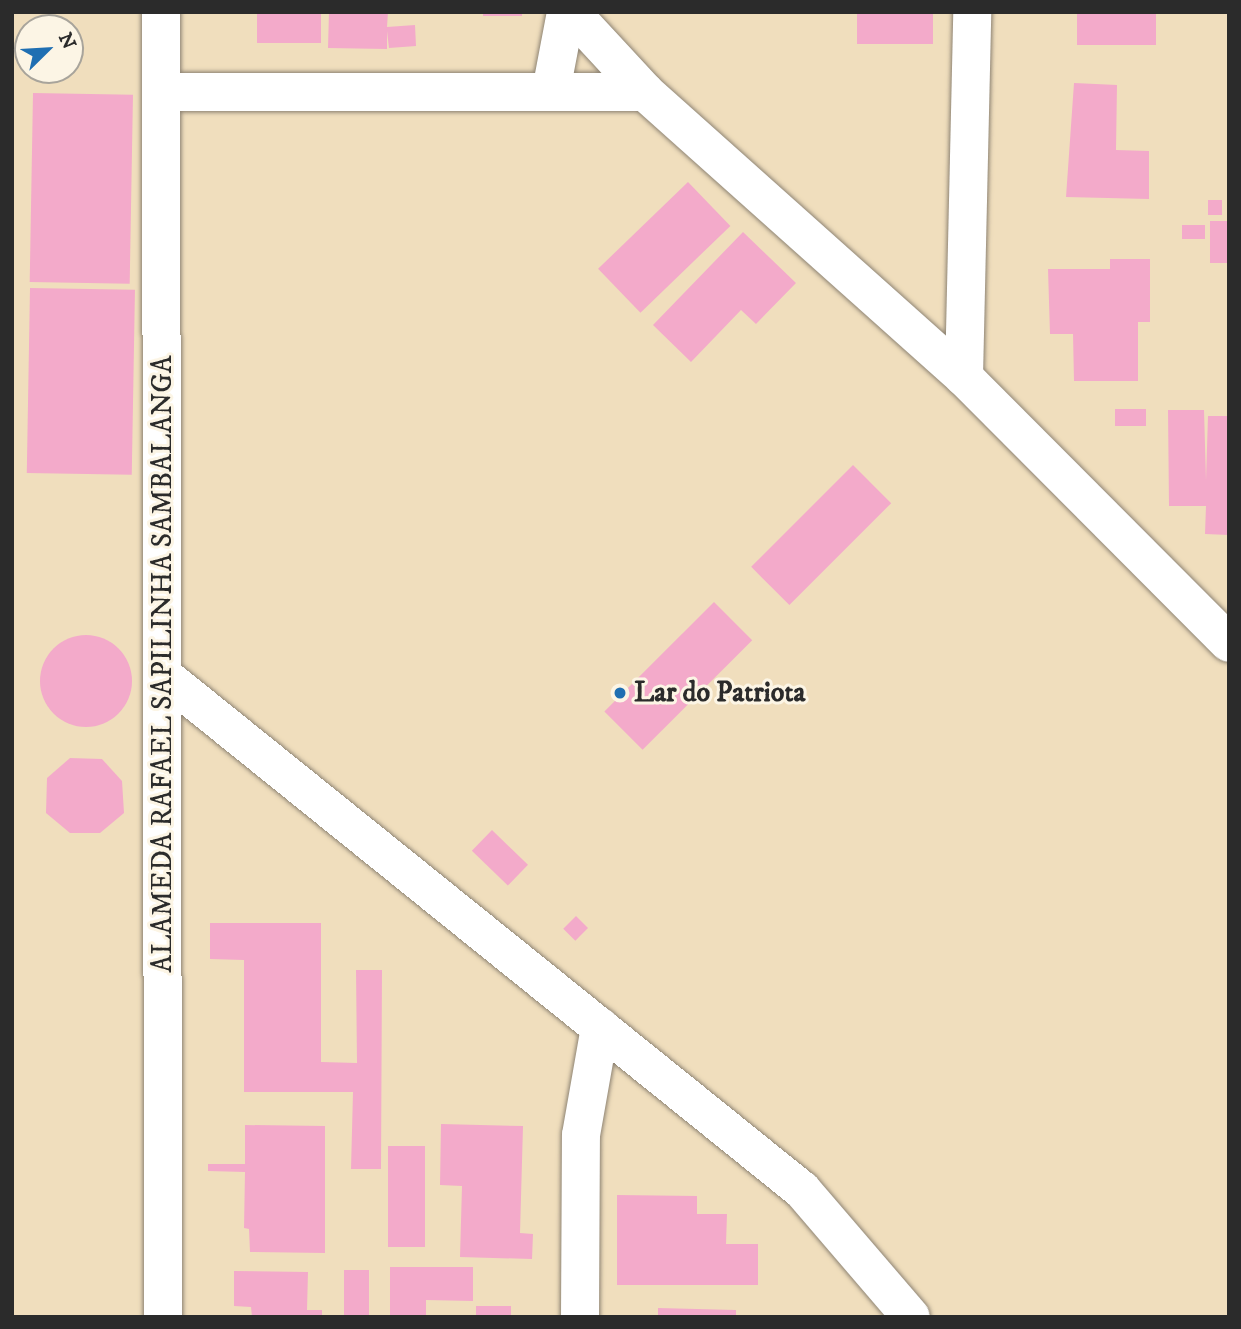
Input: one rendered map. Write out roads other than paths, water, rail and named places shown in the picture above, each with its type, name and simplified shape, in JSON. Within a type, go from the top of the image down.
[{"type":"street","name":"ALAMEDA RAFAEL SAPILINHA SAMBALANGA","points":[[161,12],[163,1317]]},
{"type":"street","points":[[551,91],[568,12]]},
{"type":"street","points":[[568,12],[645,92],[964,377],[1229,643]]},
{"type":"street","points":[[964,377],[972,12]]},
{"type":"street","points":[[162,92],[645,92]]},
{"type":"street","points":[[164,676],[802,1190],[911,1317]]},
{"type":"street","points":[[580,1317],[581,1135],[600,1027]]},
{"type":"place","name":"Lar do Patriota","points":[[620,693]]}]
